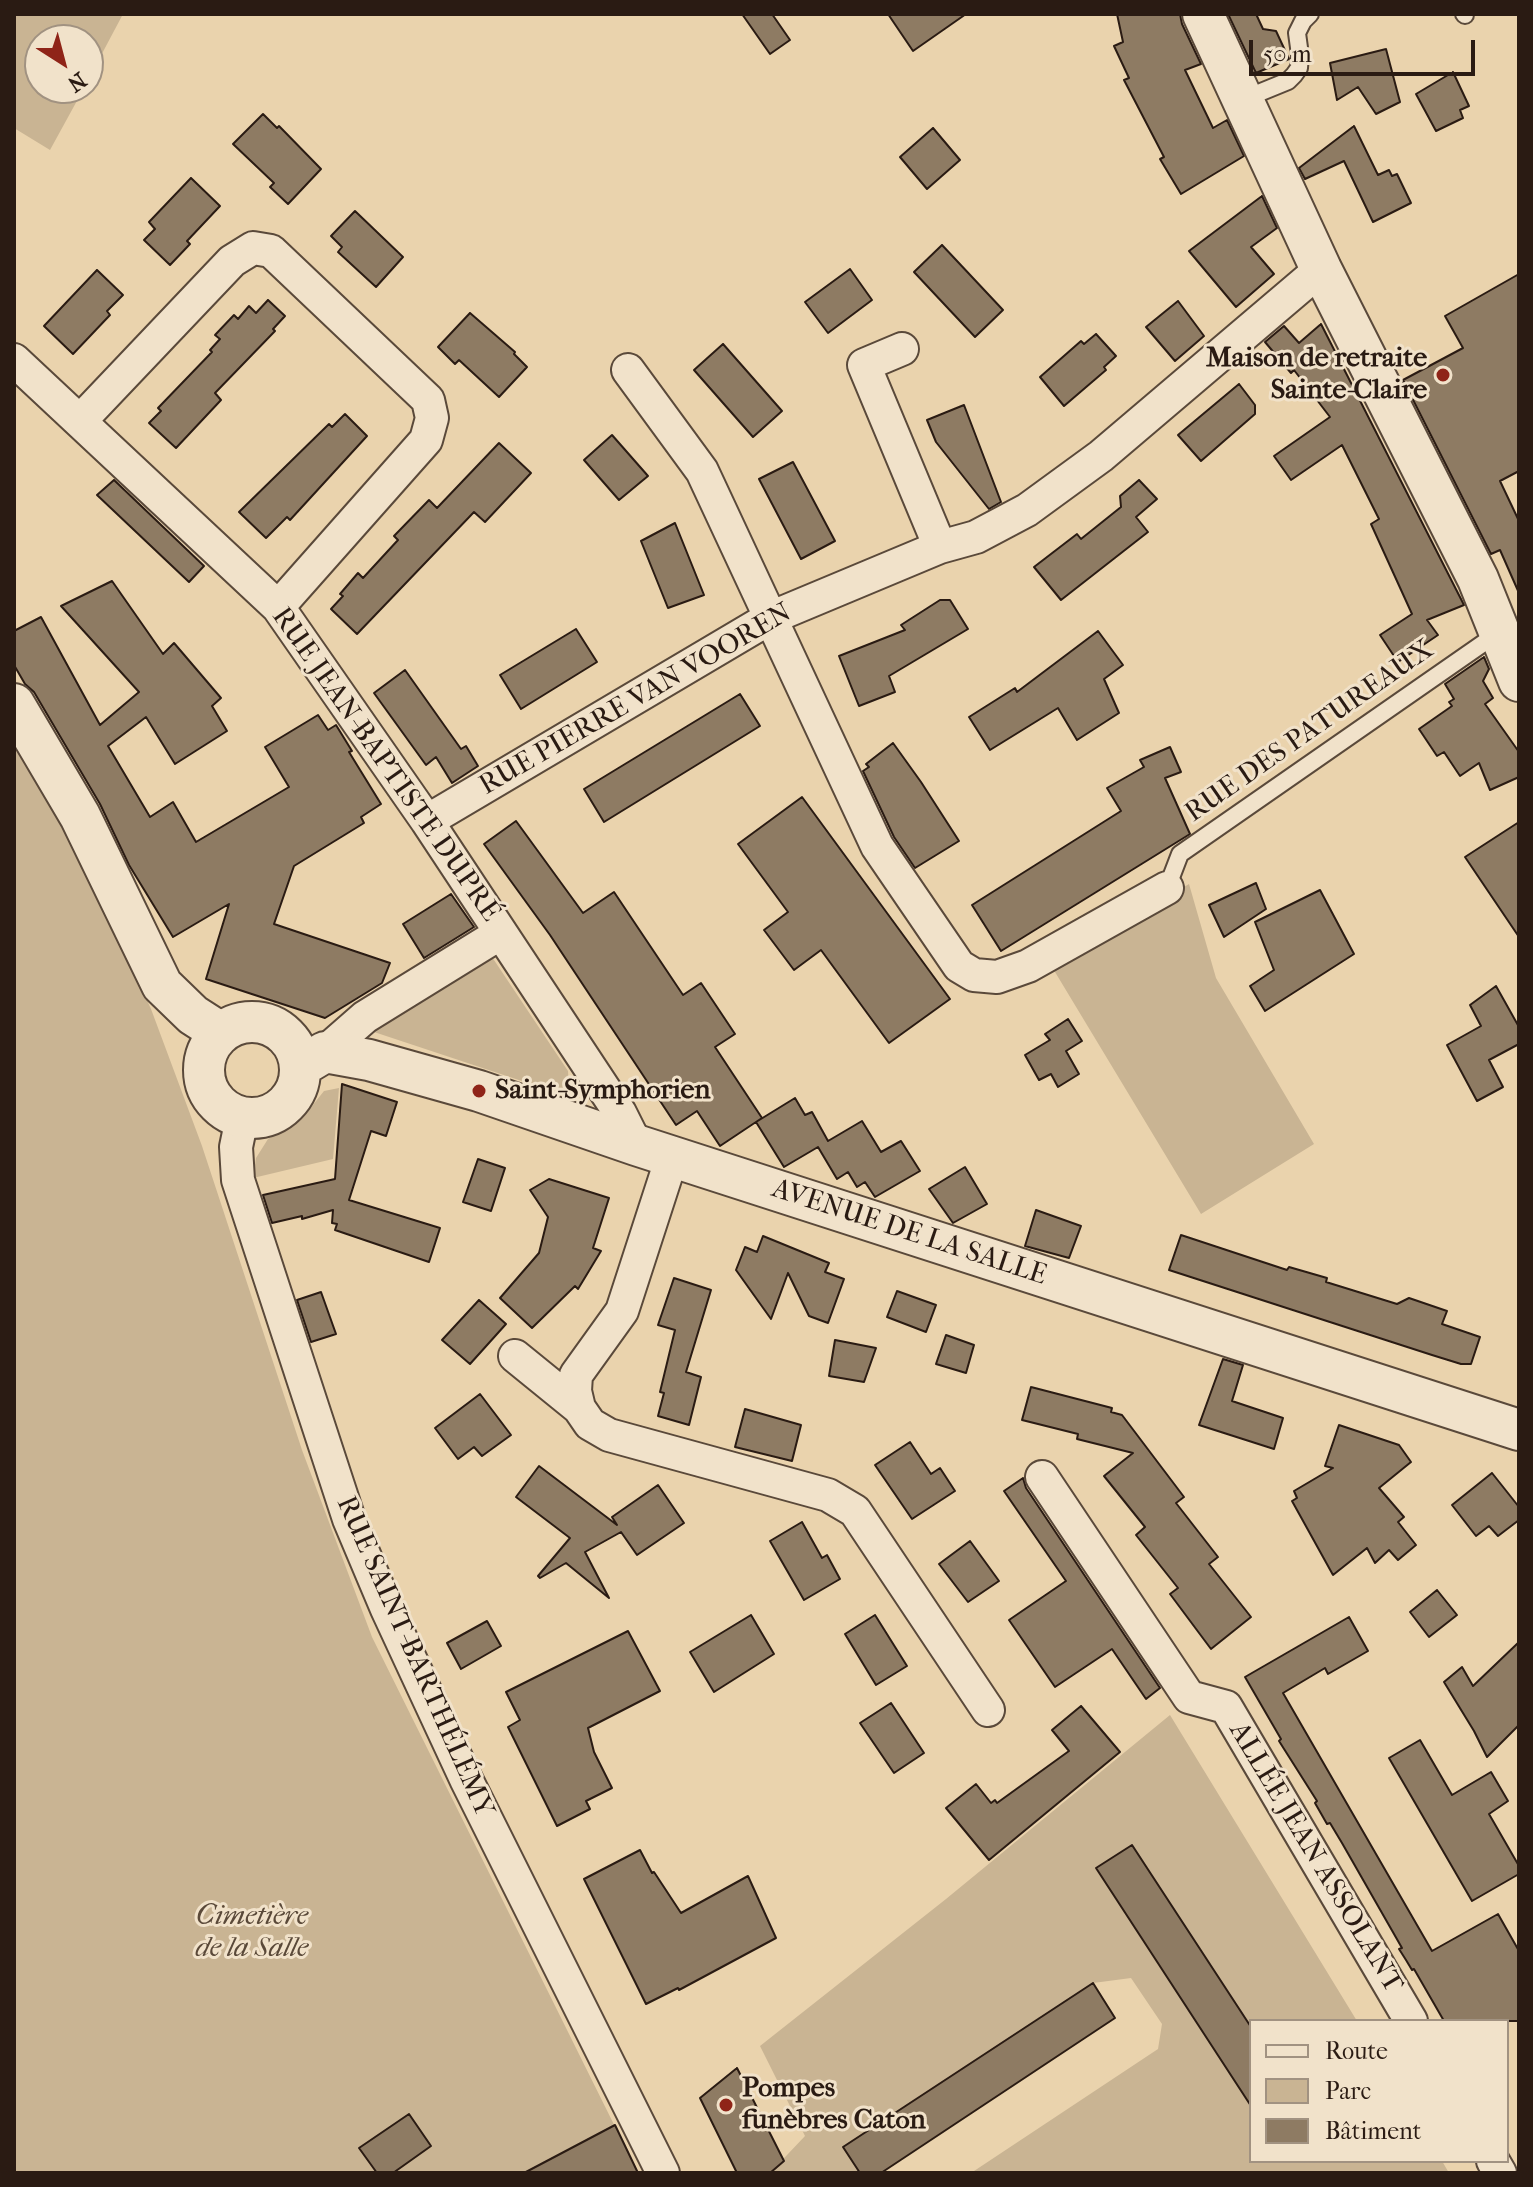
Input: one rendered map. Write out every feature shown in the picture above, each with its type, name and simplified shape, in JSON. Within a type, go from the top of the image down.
[{"type":"street","points":[[1203,14],[1321,269],[1478,579],[1519,681]]},
{"type":"street","points":[[80,421],[232,261],[253,248],[271,251],[428,400],[432,418],[426,440],[278,607]]},
{"type":"street","name":"RUE PIERRE VAN VOOREN","points":[[427,821],[770,618],[940,547],[976,537],[1027,510],[1101,456],[1321,269]]},
{"type":"street","points":[[902,349],[864,365],[940,547]]},
{"type":"street","name":"RUE JEAN-BAPTISTE DUPRÉ","points":[[14,360],[278,607],[427,821],[620,1113],[654,1151]]},
{"type":"street","points":[[628,370],[702,471],[877,846],[959,966],[974,975],[997,977],[1028,966],[1167,888]]},
{"type":"street","points":[[14,704],[80,816],[162,985],[193,1015],[221,1033]]},
{"type":"street","points":[[313,1060],[297,1052],[289,1039],[278,1030],[264,1023],[249,1022],[234,1025],[211,1044],[205,1059],[204,1074],[207,1089],[228,1112],[242,1118],[271,1114],[284,1106],[293,1095],[313,1060],[365,1017],[501,933]]},
{"type":"street","name":"AVENUE DE LA SALLE","points":[[313,1060],[369,1060],[479,1091],[654,1151],[1519,1430]]},
{"type":"street","name":"RUE SAINT-BARTHÉLÉMY","points":[[242,1118],[236,1147],[238,1180],[349,1519],[466,1779],[663,2173]]},
{"type":"street","points":[[579,1408],[575,1391],[576,1375],[622,1311],[654,1151]]},
{"type":"street","points":[[515,1356],[579,1408],[590,1424],[609,1435],[828,1495],[855,1511],[988,1710]]},
{"type":"street","name":"ALLÉE JEAN ASSOLANT","points":[[1042,1477],[1189,1697],[1226,1707],[1410,2019]]},
{"type":"lane","points":[[1242,99],[1262,93],[1294,75],[1299,68],[1300,55],[1297,33],[1310,14]]},
{"type":"lane","name":"RUE DES PATUREAUX","points":[[1167,888],[1180,854],[1499,632]]},
{"type":"green space","points":[[14,14],[123,14],[104,50],[104,24],[24,24],[24,104],[75,104],[50,150],[14,128]]},
{"type":"green space","name":"Cimetière de la Salle","points":[[14,738],[90,876],[151,1009],[202,1146],[302,1450],[372,1637],[638,2173],[14,2173]]},
{"type":"green space","points":[[1189,884],[1216,978],[1314,1144],[1201,1214],[1052,967]]},
{"type":"green space","points":[[490,954],[568,1071],[569,1086],[555,1092],[365,1029]]},
{"type":"green space","points":[[339,1088],[333,1159],[253,1178],[256,1158],[268,1139],[301,1120],[324,1091]]},
{"type":"green space","points":[[1170,1715],[1356,2019],[1249,2019],[1249,2163],[1443,2163],[1449,2173],[971,2173],[1158,2049],[1162,2024],[1131,1978],[1093,1983],[844,2148],[860,2173],[770,2173],[805,2136],[760,2046],[946,1899]]},
{"type":"building","points":[[742,14],[772,14],[790,40],[770,54]]},
{"type":"building","points":[[888,14],[966,14],[913,51]]},
{"type":"building","points":[[1117,14],[1180,14],[1201,64],[1185,70],[1213,128],[1227,120],[1244,156],[1181,194],[1160,159],[1164,157],[1124,80],[1129,78],[1114,46],[1123,42]]},
{"type":"building","points":[[1228,14],[1256,14],[1263,29],[1276,31],[1289,59],[1256,73]]},
{"type":"building","points":[[1386,49],[1400,102],[1376,114],[1358,87],[1337,100],[1330,63]]},
{"type":"building","points":[[1453,72],[1469,106],[1460,110],[1463,118],[1436,131],[1416,94]]},
{"type":"building","points":[[263,114],[321,169],[288,204],[270,187],[274,183],[233,144]]},
{"type":"building","points":[[1354,126],[1378,175],[1389,170],[1392,176],[1397,174],[1411,203],[1373,222],[1344,161],[1305,179],[1299,168]]},
{"type":"building","points":[[933,128],[960,160],[927,189],[900,157]]},
{"type":"building","points":[[191,178],[220,206],[187,241],[190,244],[170,265],[144,240],[155,229],[149,222]]},
{"type":"building","points":[[1262,196],[1277,228],[1251,247],[1274,274],[1236,307],[1189,251]]},
{"type":"building","points":[[355,211],[403,257],[376,287],[338,252],[342,247],[331,236]]},
{"type":"building","points":[[942,245],[1003,310],[975,337],[914,272]]},
{"type":"building","points":[[850,269],[872,300],[828,333],[805,302]]},
{"type":"building","points":[[97,270],[123,295],[107,311],[110,315],[73,354],[44,326]]},
{"type":"building","name":"Maison de retraite Sainte-Claire","points":[[1519,274],[1519,471],[1500,481],[1519,521],[1519,593],[1500,550],[1491,554],[1403,380],[1463,348],[1445,316]]},
{"type":"building","points":[[268,300],[285,316],[273,329],[275,331],[215,393],[221,400],[176,448],[149,423],[161,411],[158,408],[212,352],[210,350],[220,339],[215,335],[234,315],[238,319],[249,306],[256,313]]},
{"type":"building","points":[[1178,301],[1204,336],[1175,361],[1146,327]]},
{"type":"building","points":[[470,313],[515,352],[527,367],[499,397],[459,360],[455,364],[438,347]]},
{"type":"building","points":[[1321,324],[1464,605],[1427,620],[1438,635],[1398,662],[1380,635],[1412,614],[1371,524],[1379,519],[1342,445],[1291,480],[1274,456],[1330,417],[1294,370],[1291,373],[1265,342],[1284,326],[1299,343]]},
{"type":"building","points":[[1096,334],[1116,356],[1104,367],[1106,370],[1064,406],[1040,377],[1081,341],[1084,344]]},
{"type":"building","points":[[723,344],[782,411],[753,437],[694,370]]},
{"type":"building","points":[[1239,384],[1255,405],[1255,414],[1201,461],[1178,435]]},
{"type":"building","points":[[964,405],[1001,502],[989,509],[936,442],[927,420]]},
{"type":"building","points":[[345,414],[367,436],[290,520],[287,517],[266,538],[239,512],[329,424],[332,427]]},
{"type":"building","points":[[612,435],[648,476],[619,500],[584,460]]},
{"type":"building","points":[[499,443],[531,473],[485,522],[474,512],[357,634],[331,609],[343,596],[340,594],[358,573],[363,578],[398,540],[394,536],[429,500],[437,508]]},
{"type":"building","points":[[793,462],[835,541],[801,559],[759,479]]},
{"type":"building","points":[[114,480],[204,566],[189,582],[97,495]]},
{"type":"building","points":[[1139,480],[1157,499],[1136,517],[1148,532],[1061,600],[1034,567],[1077,534],[1081,539],[1121,507],[1120,496]]},
{"type":"building","points":[[675,523],[704,595],[668,608],[641,541]]},
{"type":"building","points":[[112,581],[163,654],[174,643],[221,698],[212,706],[227,731],[175,764],[146,717],[108,746],[150,817],[173,802],[196,842],[289,787],[265,747],[318,715],[328,730],[336,725],[381,804],[361,817],[364,823],[294,866],[274,924],[390,963],[382,983],[325,1018],[206,979],[229,904],[173,937],[129,865],[100,804],[34,692],[25,684],[14,665],[14,631],[41,617],[100,725],[139,692],[61,606]]},
{"type":"building","points":[[940,600],[950,600],[968,629],[889,676],[895,692],[859,706],[839,656],[905,630],[901,625]]},
{"type":"building","points":[[576,629],[597,662],[521,709],[500,675]]},
{"type":"building","points":[[1098,631],[1123,665],[1104,679],[1119,713],[1077,740],[1058,708],[990,750],[969,717],[1015,688],[1017,692]]},
{"type":"building","points":[[1484,657],[1489,669],[1483,681],[1493,698],[1485,704],[1519,752],[1519,777],[1490,790],[1479,763],[1460,776],[1444,752],[1437,756],[1419,729],[1452,706],[1449,702],[1454,699],[1445,684]]},
{"type":"building","points":[[405,670],[461,749],[466,746],[478,766],[452,783],[436,757],[426,765],[374,693]]},
{"type":"building","points":[[740,694],[760,726],[604,822],[584,789]]},
{"type":"building","points":[[893,743],[959,841],[915,868],[894,837],[863,771],[869,767],[866,764]]},
{"type":"building","points":[[1170,747],[1181,772],[1165,778],[1190,834],[1001,951],[972,905],[1121,811],[1107,788],[1144,767],[1140,760]]},
{"type":"building","points":[[802,797],[950,999],[889,1043],[821,950],[794,970],[764,930],[788,912],[738,844]]},
{"type":"building","points":[[516,821],[583,913],[614,892],[683,995],[701,983],[735,1034],[715,1047],[762,1118],[720,1146],[697,1111],[676,1125],[550,935],[484,844]]},
{"type":"building","points":[[1519,822],[1519,937],[1465,857]]},
{"type":"building","points":[[1256,883],[1266,909],[1224,937],[1209,905]]},
{"type":"building","points":[[1320,890],[1354,954],[1265,1011],[1250,986],[1274,970],[1255,922]]},
{"type":"building","points":[[451,894],[474,927],[424,958],[403,924]]},
{"type":"building","points":[[1496,986],[1519,1027],[1519,1044],[1489,1060],[1503,1087],[1477,1101],[1447,1045],[1481,1026],[1470,1005]]},
{"type":"building","points":[[1068,1019],[1082,1041],[1066,1051],[1079,1074],[1058,1087],[1051,1074],[1039,1080],[1025,1055],[1050,1040],[1045,1034]]},
{"type":"building","points":[[342,1084],[397,1102],[386,1136],[371,1131],[349,1200],[440,1228],[429,1262],[335,1230],[337,1224],[332,1223],[333,1210],[272,1223],[263,1195],[335,1179]]},
{"type":"building","points":[[795,1098],[805,1115],[812,1112],[828,1141],[862,1121],[881,1152],[901,1141],[920,1171],[875,1197],[865,1182],[857,1187],[848,1172],[837,1179],[818,1147],[784,1167],[756,1122]]},
{"type":"building","points":[[478,1159],[505,1168],[491,1211],[463,1202]]},
{"type":"building","points":[[965,1167],[987,1204],[953,1223],[929,1189]]},
{"type":"building","points":[[549,1179],[609,1198],[593,1248],[601,1251],[578,1289],[575,1286],[532,1328],[500,1298],[539,1253],[548,1217],[530,1190]]},
{"type":"building","points":[[1036,1210],[1081,1226],[1069,1258],[1025,1246]]},
{"type":"building","points":[[1181,1235],[1287,1270],[1289,1267],[1327,1278],[1326,1282],[1397,1304],[1409,1298],[1447,1311],[1442,1324],[1480,1337],[1471,1364],[1432,1355],[1169,1270]]},
{"type":"building","points":[[763,1236],[829,1263],[825,1272],[844,1279],[828,1323],[809,1316],[788,1273],[771,1319],[736,1270],[745,1247],[757,1252]]},
{"type":"building","points":[[674,1278],[711,1290],[686,1372],[701,1377],[689,1425],[658,1416],[664,1393],[660,1392],[675,1330],[658,1325]]},
{"type":"building","points":[[897,1291],[936,1305],[926,1332],[887,1317]]},
{"type":"building","points":[[321,1292],[336,1334],[311,1342],[297,1300]]},
{"type":"building","points":[[479,1300],[506,1324],[470,1364],[442,1340]]},
{"type":"building","points":[[946,1335],[974,1345],[966,1373],[936,1364]]},
{"type":"building","points":[[835,1340],[876,1348],[864,1382],[829,1376]]},
{"type":"building","points":[[1223,1359],[1243,1365],[1232,1401],[1283,1418],[1274,1449],[1199,1425]]},
{"type":"building","points":[[1031,1387],[1112,1408],[1111,1412],[1122,1415],[1184,1497],[1176,1503],[1218,1557],[1209,1564],[1251,1617],[1211,1649],[1170,1594],[1178,1588],[1136,1535],[1145,1527],[1104,1476],[1133,1453],[1077,1439],[1078,1434],[1022,1420]]},
{"type":"building","points":[[480,1394],[511,1435],[482,1456],[474,1447],[458,1459],[435,1428]]},
{"type":"building","points":[[745,1409],[801,1425],[792,1461],[735,1447]]},
{"type":"building","points":[[1339,1425],[1399,1445],[1411,1462],[1379,1488],[1404,1517],[1398,1522],[1416,1545],[1398,1560],[1389,1550],[1375,1563],[1367,1548],[1333,1575],[1292,1501],[1297,1498],[1294,1491],[1333,1468],[1325,1466]]},
{"type":"building","points":[[910,1442],[931,1474],[940,1468],[955,1491],[912,1519],[875,1465]]},
{"type":"building","points":[[539,1466],[617,1525],[612,1517],[658,1485],[684,1523],[637,1555],[621,1532],[585,1552],[609,1598],[566,1563],[540,1578],[538,1576],[570,1538],[516,1497]]},
{"type":"building","points":[[1492,1473],[1519,1507],[1519,1520],[1498,1536],[1489,1526],[1476,1536],[1452,1505]]},
{"type":"building","points":[[1023,1478],[1026,1488],[1160,1688],[1146,1699],[1112,1649],[1055,1687],[1009,1620],[1066,1581],[1004,1491]]},
{"type":"building","points":[[802,1522],[822,1558],[827,1555],[840,1579],[804,1600],[770,1541]]},
{"type":"building","points":[[970,1541],[999,1581],[968,1602],[939,1564]]},
{"type":"building","points":[[1437,1590],[1457,1615],[1429,1637],[1410,1612]]},
{"type":"building","points":[[751,1615],[774,1654],[714,1692],[690,1652]]},
{"type":"building","points":[[875,1615],[907,1666],[876,1685],[845,1634]]},
{"type":"building","points":[[1349,1617],[1368,1651],[1328,1674],[1325,1668],[1283,1693],[1432,1951],[1498,1914],[1519,1951],[1519,2021],[1443,2019],[1399,1949],[1402,1948],[1330,1823],[1327,1824],[1315,1803],[1317,1801],[1279,1741],[1281,1739],[1245,1677]]},
{"type":"building","points":[[487,1621],[501,1646],[461,1669],[447,1643]]},
{"type":"building","points":[[628,1631],[660,1691],[588,1728],[594,1752],[612,1788],[586,1801],[590,1809],[557,1826],[508,1727],[520,1720],[506,1692]]},
{"type":"building","points":[[1519,1642],[1519,1725],[1487,1757],[1444,1682],[1462,1667],[1473,1686]]},
{"type":"building","points":[[891,1703],[924,1753],[894,1773],[860,1723]]},
{"type":"building","points":[[1081,1706],[1120,1752],[989,1860],[946,1808],[976,1784],[991,1803],[995,1800],[997,1803],[1069,1751],[1052,1730]]},
{"type":"building","points":[[1420,1740],[1452,1795],[1491,1772],[1508,1801],[1489,1814],[1519,1866],[1519,1874],[1472,1901],[1389,1758]]},
{"type":"building","points":[[1132,1845],[1249,2024],[1249,2103],[1096,1868]]},
{"type":"building","points":[[640,1850],[652,1873],[681,1913],[748,1876],[776,1938],[679,1990],[646,2004],[584,1879]]},
{"type":"building","points":[[1093,1983],[1115,2018],[881,2173],[860,2173],[843,2147]]},
{"type":"building","points":[[737,2068],[784,2161],[770,2173],[737,2173],[700,2098]]},
{"type":"building","points":[[409,2114],[431,2146],[393,2173],[377,2173],[359,2148]]},
{"type":"building","points":[[615,2125],[638,2173],[524,2173]]},
{"type":"place","name":"Maison de retraite Sainte-Claire","points":[[1443,375]]},
{"type":"place","name":"Saint-Symphorien","points":[[479,1091]]},
{"type":"place","name":"Pompes funèbres Caton","points":[[726,2105]]}]
